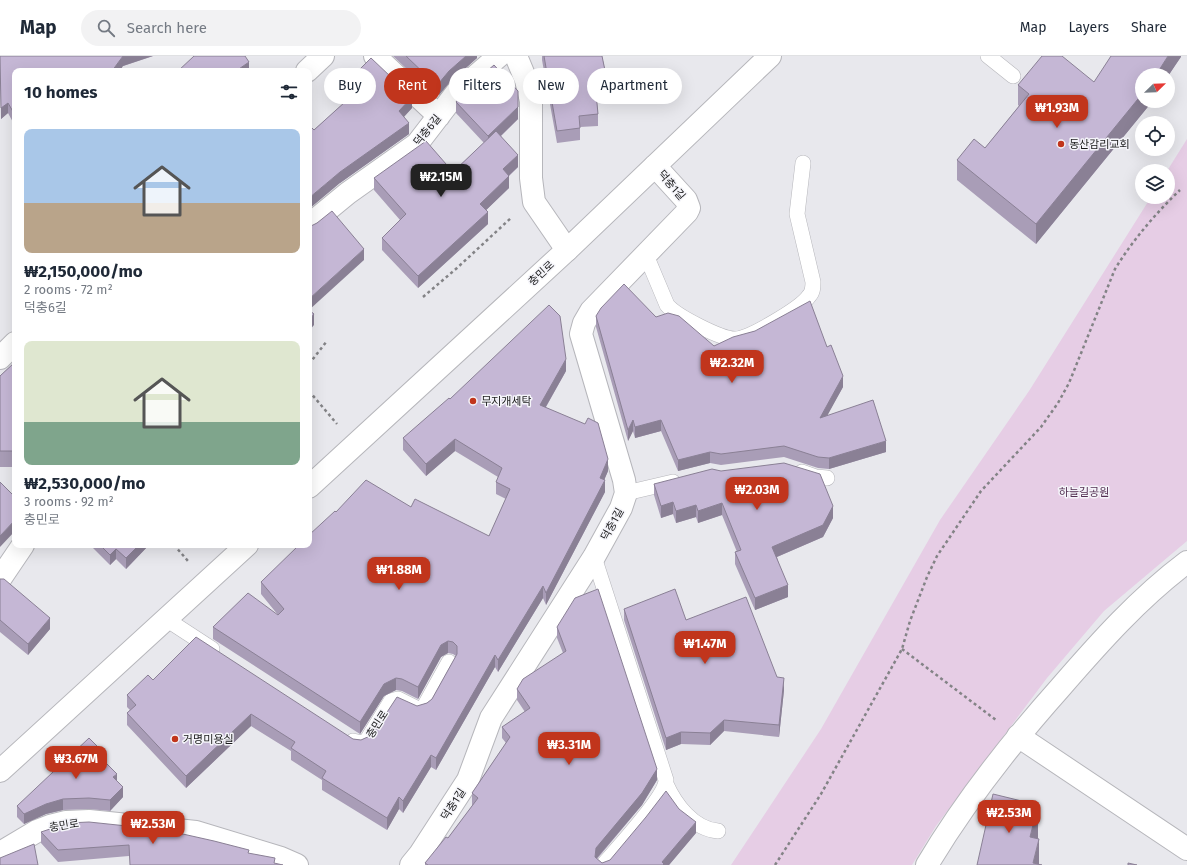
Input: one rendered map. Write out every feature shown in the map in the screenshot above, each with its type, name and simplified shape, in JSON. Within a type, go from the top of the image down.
[{"type":"street","points":[[310,68],[323,56]]},
{"type":"street","points":[[375,56],[439,116]]},
{"type":"street","name":"덕충6길","points":[[312,223],[348,193],[414,147],[464,85],[499,56]]},
{"type":"street","points":[[516,56],[526,80],[531,101],[531,178],[534,202],[567,250]]},
{"type":"street","name":"충민로","points":[[312,484],[567,250],[770,56]]},
{"type":"street","name":"덕충1길","points":[[411,865],[420,854],[468,780],[494,712],[594,556],[624,504],[626,493],[624,480],[581,334],[584,322],[591,311],[646,255],[689,208],[686,200],[655,166]]},
{"type":"street","points":[[0,358],[12,346]]},
{"type":"street","points":[[0,579],[21,548]]},
{"type":"street","points":[[0,771],[243,548]]},
{"type":"street","points":[[927,865],[963,809],[1018,736],[1115,626],[1141,600],[1187,562]]},
{"type":"street","points":[[1018,736],[1187,849]]},
{"type":"street","name":"충민로","points":[[0,853],[33,833],[50,826],[66,822],[89,822],[196,832],[281,858],[297,865]]},
{"type":"lane","points":[[988,56],[1013,76]]},
{"type":"lane","points":[[646,255],[667,305],[673,312],[685,319],[723,336],[736,339],[777,320],[809,297],[813,289],[813,282],[796,214],[804,163]]},
{"type":"lane","points":[[790,468],[816,477],[827,478]]},
{"type":"lane","points":[[626,493],[684,479]]},
{"type":"lane","points":[[594,556],[656,745],[666,784],[673,800],[680,809],[705,828],[718,831]]},
{"type":"lane","points":[[166,619],[225,657]]},
{"type":"lane","name":"충민로","points":[[342,733],[355,742],[362,743],[367,740],[391,701],[398,699],[418,709],[424,707],[449,662]]},
{"type":"lane","points":[[603,865],[654,803],[666,784]]},
{"type":"path","points":[[775,865],[822,794],[902,649],[910,621],[937,556],[981,491],[1041,427],[1058,403],[1069,383],[1115,268],[1126,251],[1159,210],[1180,190]]},
{"type":"path","points":[[423,297],[458,268],[500,227]]},
{"type":"path","points":[[312,360],[327,341]]},
{"type":"path","points":[[312,395],[326,412]]},
{"type":"path","points":[[902,649],[1018,736]]},
{"type":"green space","name":"하늘길공원","points":[[1187,139],[1187,541],[1104,611],[1047,678],[936,826],[912,865],[731,865],[821,729],[940,520],[1029,391],[1147,204],[1175,204],[1175,164],[1171,164]]},
{"type":"building","points":[[0,56],[123,56],[114,68],[12,68],[12,110],[8,103],[1,108]]},
{"type":"building","points":[[194,56],[245,56],[249,62],[240,68],[181,68]]},
{"type":"building","points":[[406,56],[466,56],[452,68],[449,68],[449,71],[441,81],[441,68],[419,68]]},
{"type":"building","points":[[544,56],[602,56],[604,68],[587,68],[587,104],[597,104],[598,114],[579,116],[580,128],[557,131],[552,104],[579,104],[579,68],[546,68]]},
{"type":"building","name":"동산감리교회","points":[[1042,56],[1062,56],[1094,82],[1111,56],[1168,56],[1160,68],[1135,68],[1135,103],[1036,224],[957,160],[974,139],[985,148],[1029,94],[1018,85]]},
{"type":"building","points":[[371,58],[384,70],[384,104],[406,104],[399,111],[409,123],[340,172],[312,195],[312,128],[314,130],[343,104],[376,104],[376,68],[361,68]]},
{"type":"building","points":[[515,88],[518,91],[518,107],[488,136],[458,104],[515,104]]},
{"type":"building","points":[[496,131],[518,155],[503,169],[509,176],[480,204],[488,212],[418,276],[382,238],[406,214],[374,178],[426,141],[453,172]]},
{"type":"building","points":[[332,211],[364,249],[312,296],[312,226]]},
{"type":"building","points":[[624,284],[656,317],[668,313],[679,316],[714,346],[733,337],[755,331],[810,301],[827,347],[831,345],[843,376],[820,418],[873,400],[886,441],[829,458],[818,457],[784,446],[721,454],[710,452],[678,460],[661,420],[635,427],[633,420],[628,430],[596,316],[601,308]]},
{"type":"building","points":[[549,305],[560,316],[566,359],[540,405],[585,424],[588,418],[598,423],[608,459],[600,478],[605,480],[546,593],[543,586],[498,660],[495,655],[436,758],[431,755],[403,801],[399,797],[387,818],[322,778],[326,771],[291,748],[295,742],[251,714],[186,776],[127,713],[136,705],[127,695],[148,675],[153,680],[196,637],[353,739],[361,740],[372,735],[397,697],[417,706],[427,703],[432,699],[457,654],[457,646],[453,642],[448,641],[441,645],[418,687],[402,679],[396,678],[384,684],[360,722],[213,627],[248,593],[278,615],[284,609],[261,582],[296,548],[312,548],[312,532],[335,511],[336,512],[366,480],[411,507],[415,499],[489,536],[510,489],[496,482],[502,468],[455,439],[426,464],[403,438],[449,398],[450,399]]},
{"type":"building","points":[[12,365],[12,451],[0,451],[0,376]]},
{"type":"building","points":[[784,463],[820,474],[833,506],[823,525],[772,547],[788,585],[755,598],[735,552],[741,550],[722,503],[698,511],[696,505],[676,511],[673,502],[661,506],[654,484],[712,469],[721,471]]},
{"type":"building","points":[[0,482],[12,494],[12,523],[0,536]]},
{"type":"building","points":[[103,548],[136,548],[126,558],[116,549],[110,555]]},
{"type":"building","points":[[0,579],[4,579],[50,618],[28,644],[0,620]]},
{"type":"building","points":[[598,589],[657,769],[642,793],[596,848],[595,857],[602,863],[610,860],[666,791],[679,809],[696,822],[662,862],[664,864],[663,865],[428,865],[425,863],[446,837],[448,838],[478,798],[472,793],[510,737],[502,727],[530,708],[517,689],[523,679],[566,651],[557,627],[575,598]]},
{"type":"building","points":[[675,589],[686,620],[746,597],[777,677],[784,678],[779,725],[724,720],[710,733],[681,732],[666,738],[624,609]]},
{"type":"building","points":[[89,738],[106,755],[102,759],[117,774],[113,777],[123,787],[110,800],[89,798],[63,799],[46,804],[24,814],[17,806]]},
{"type":"building","points":[[993,794],[1038,805],[1030,837],[1039,839],[1033,863],[1042,865],[977,865]]},
{"type":"building","points":[[89,822],[165,830],[249,850],[248,853],[275,858],[274,863],[283,865],[130,865],[129,845],[58,850],[41,832],[68,823]]},
{"type":"building","points":[[34,844],[38,865],[0,865],[0,858]]},
{"type":"place","name":"동산감리교회","points":[[1061,144]]},
{"type":"place","name":"무지개세탁","points":[[473,401]]},
{"type":"place","name":"거명미용실","points":[[175,739]]}]
